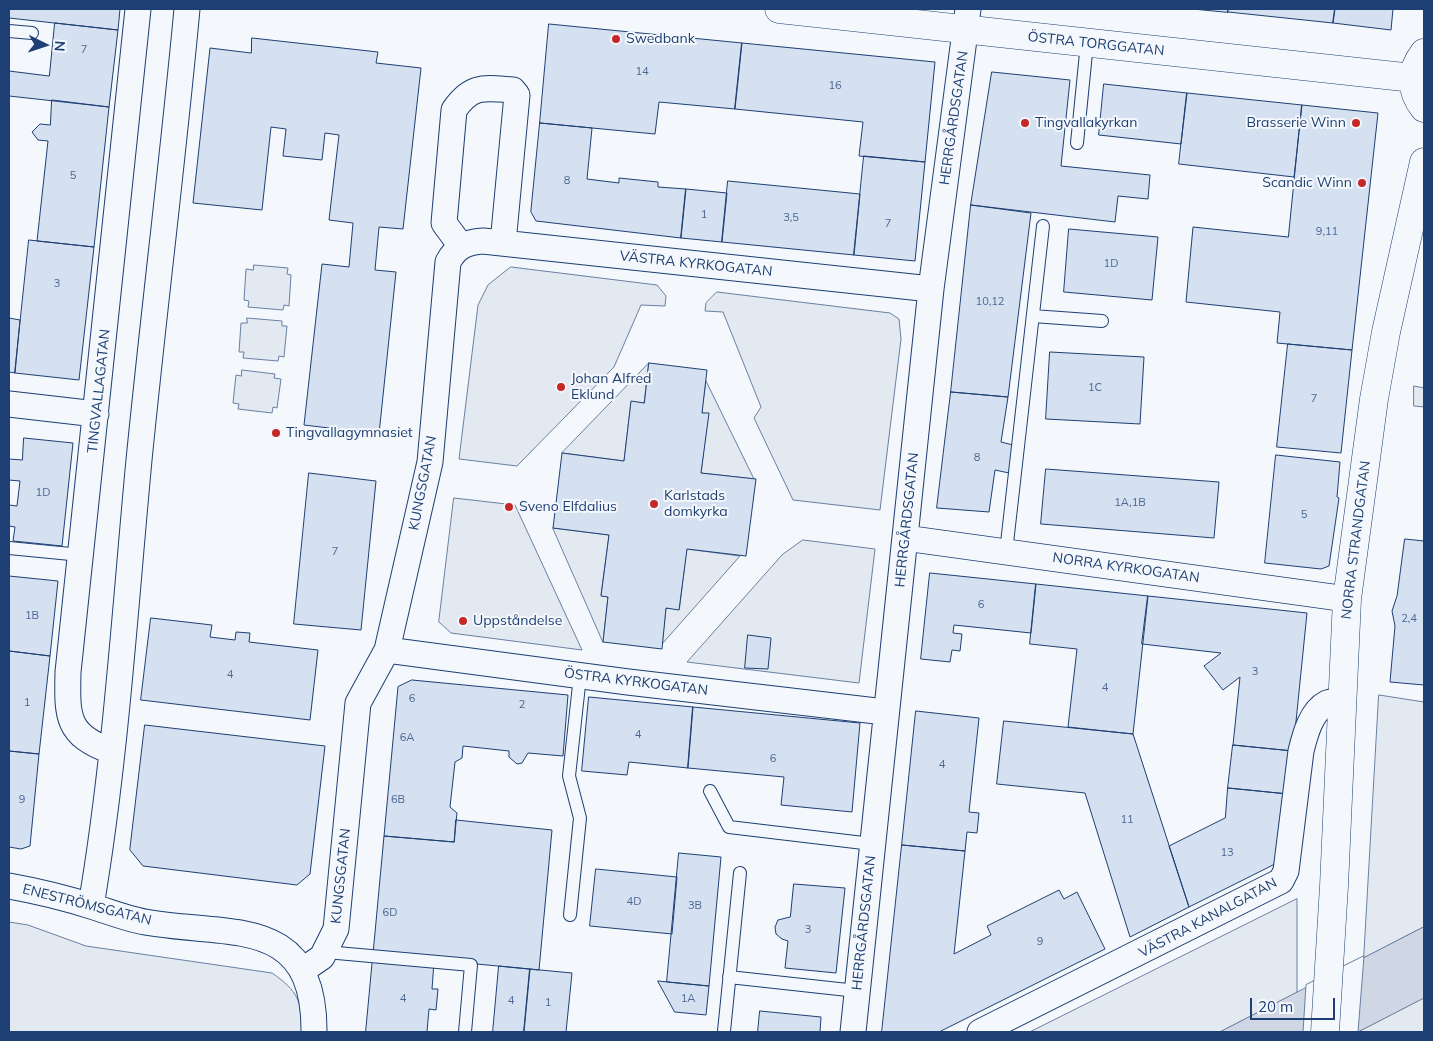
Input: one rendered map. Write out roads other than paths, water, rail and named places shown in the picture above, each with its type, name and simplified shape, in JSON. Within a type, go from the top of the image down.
[{"type":"street","name":"TINGVALLAGATAN","points":[[111,751],[90,744],[73,725],[67,706],[68,672],[138,9]]},
{"type":"street","points":[[91,906],[100,853],[111,751],[142,427],[187,9]]},
{"type":"street","name":"ÖSTRA TORGGATAN","points":[[779,9],[967,19],[1087,43],[1413,78]]},
{"type":"street","name":"HERRGÅRDSGATAN","points":[[853,1032],[885,712],[931,289],[967,19]]},
{"type":"street","points":[[1424,53],[1418,61],[1413,78],[1418,99],[1424,108]]},
{"type":"street","points":[[461,246],[444,223],[454,110],[462,98],[472,90],[483,88],[514,90],[517,95],[503,243]]},
{"type":"street","name":"NORRA STRANDGATAN","points":[[1325,1032],[1348,599],[1374,399],[1386,332],[1424,162]]},
{"type":"street","name":"VÄSTRA KYRKOGATAN","points":[[461,246],[476,241],[503,243],[931,289]]},
{"type":"street","name":"KUNGSGATAN","points":[[326,952],[337,920],[358,703],[381,660],[430,462],[448,262],[453,252],[461,246]]},
{"type":"street","points":[[9,404],[96,414]]},
{"type":"street","name":"NORRA KYRKOGATAN","points":[[905,538],[1348,599]]},
{"type":"street","name":"ÖSTRA KYRKOGATAN","points":[[381,660],[580,676],[885,712]]},
{"type":"street","name":"VÄSTRA KANALGATAN","points":[[980,1032],[1281,881],[1286,870],[1301,751],[1306,733],[1316,712],[1327,703],[1343,700]]},
{"type":"street","name":"ENESTRÖMSGATAN","points":[[9,886],[91,906],[143,922],[252,934],[286,951],[303,970]]},
{"type":"street","points":[[314,1032],[314,1006],[303,970],[317,962],[326,952]]},
{"type":"lane","points":[[9,31],[32,33]]},
{"type":"lane","points":[[1077,143],[1087,43]]},
{"type":"lane","points":[[1006,552],[1043,226]]},
{"type":"lane","points":[[1033,316],[1102,321]]},
{"type":"lane","points":[[9,548],[81,555]]},
{"type":"lane","points":[[570,915],[580,818],[569,776],[580,676]]},
{"type":"lane","points":[[710,791],[729,827],[872,844]]},
{"type":"lane","points":[[724,1031],[740,873]]},
{"type":"lane","points":[[326,952],[471,965],[465,1032]]},
{"type":"lane","points":[[729,977],[857,990]]},
{"type":"place","name":"Swedbank","points":[[616,39]]},
{"type":"place","name":"Tingvallakyrkan","points":[[1025,123]]},
{"type":"place","name":"Brasserie Winn","points":[[1356,123]]},
{"type":"place","name":"Scandic Winn","points":[[1362,183]]},
{"type":"place","name":"Johan Alfred Eklund","points":[[561,387]]},
{"type":"place","name":"Tingvallagymnasiet","points":[[276,433]]},
{"type":"place","name":"Karlstads domkyrka","points":[[654,504]]},
{"type":"place","name":"Sveno Elfdalius","points":[[509,507]]},
{"type":"place","name":"Uppståndelse","points":[[463,621]]}]
